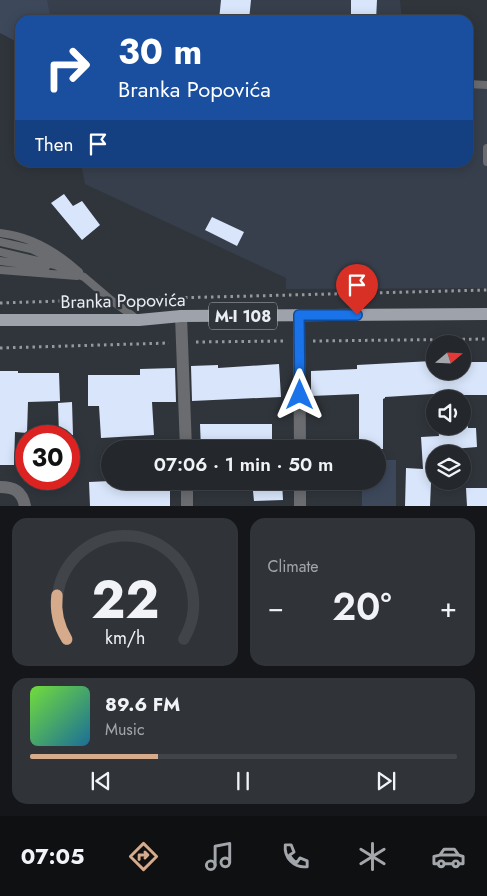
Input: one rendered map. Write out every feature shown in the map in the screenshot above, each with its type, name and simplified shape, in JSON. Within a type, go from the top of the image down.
[{"type":"main road","name":"Branka Popovića","points":[[0,320],[139,320],[181,316],[487,314]]},
{"type":"street","points":[[299,315],[300,440]]},
{"type":"street","points":[[181,316],[186,440]]},
{"type":"street","points":[[0,487],[15,489],[21,494],[25,506]]},
{"type":"street","points":[[186,490],[187,506]]},
{"type":"street","points":[[300,490],[300,506]]},
{"type":"lane","points":[[473,84],[487,85]]},
{"type":"lane","points":[[487,148],[487,162]]},
{"type":"lane","points":[[0,233],[33,241],[64,258],[111,300],[139,320]]},
{"type":"lane","points":[[0,242],[31,249],[62,263],[84,277]]},
{"type":"lane","points":[[0,252],[55,265],[84,277]]},
{"type":"lane","points":[[0,261],[55,268],[84,277]]},
{"type":"lane","points":[[0,271],[84,277]]},
{"type":"path","points":[[0,303],[487,290]]},
{"type":"path","points":[[0,348],[182,342],[487,339]]},
{"type":"shaded area","points":[[0,0],[47,0],[50,15],[15,15],[15,41],[0,33]]},
{"type":"shaded area","points":[[46,0],[400,0],[402,15],[49,15]]},
{"type":"shaded area","points":[[473,85],[487,86],[487,288],[286,289],[286,278],[85,184],[82,167],[473,167]]},
{"type":"shaded area","points":[[386,460],[396,460],[396,506],[362,506],[362,490],[386,490]]},
{"type":"building","points":[[221,0],[251,0],[250,15],[220,15]]},
{"type":"building","points":[[351,0],[377,0],[376,15],[351,15]]},
{"type":"building","points":[[64,194],[73,206],[82,201],[100,225],[82,240],[51,203]]},
{"type":"building","points":[[212,217],[244,232],[237,246],[205,230]]},
{"type":"building","points":[[426,361],[426,380],[471,380],[471,362],[487,362],[487,395],[471,395],[471,390],[426,390],[426,394],[385,397],[383,399],[383,440],[359,440],[359,394],[311,396],[311,371],[357,369],[357,365]]},
{"type":"building","points":[[279,364],[281,397],[192,401],[191,366],[218,365],[218,368]]},
{"type":"building","points":[[175,368],[176,402],[152,402],[154,435],[101,438],[99,406],[88,406],[88,375],[140,375],[140,369]]},
{"type":"building","points":[[0,371],[59,373],[60,401],[28,402],[27,425],[15,425],[14,465],[0,465]]},
{"type":"building","points":[[72,402],[73,425],[59,425],[58,403]]},
{"type":"building","points":[[200,424],[272,424],[272,440],[201,440]]},
{"type":"building","points":[[471,428],[476,428],[477,447],[471,448],[471,445],[426,445],[426,490],[431,490],[430,506],[405,506],[406,468],[423,469],[421,437],[471,435]]},
{"type":"building","points":[[101,481],[101,490],[170,490],[170,506],[90,506],[89,482]]},
{"type":"building","points":[[471,488],[487,488],[487,506],[467,506],[466,490],[471,490]]},
{"type":"building","points":[[253,490],[282,490],[283,500],[254,501]]},
{"type":"route","points":[[300,395],[299,315],[357,315]]}]
